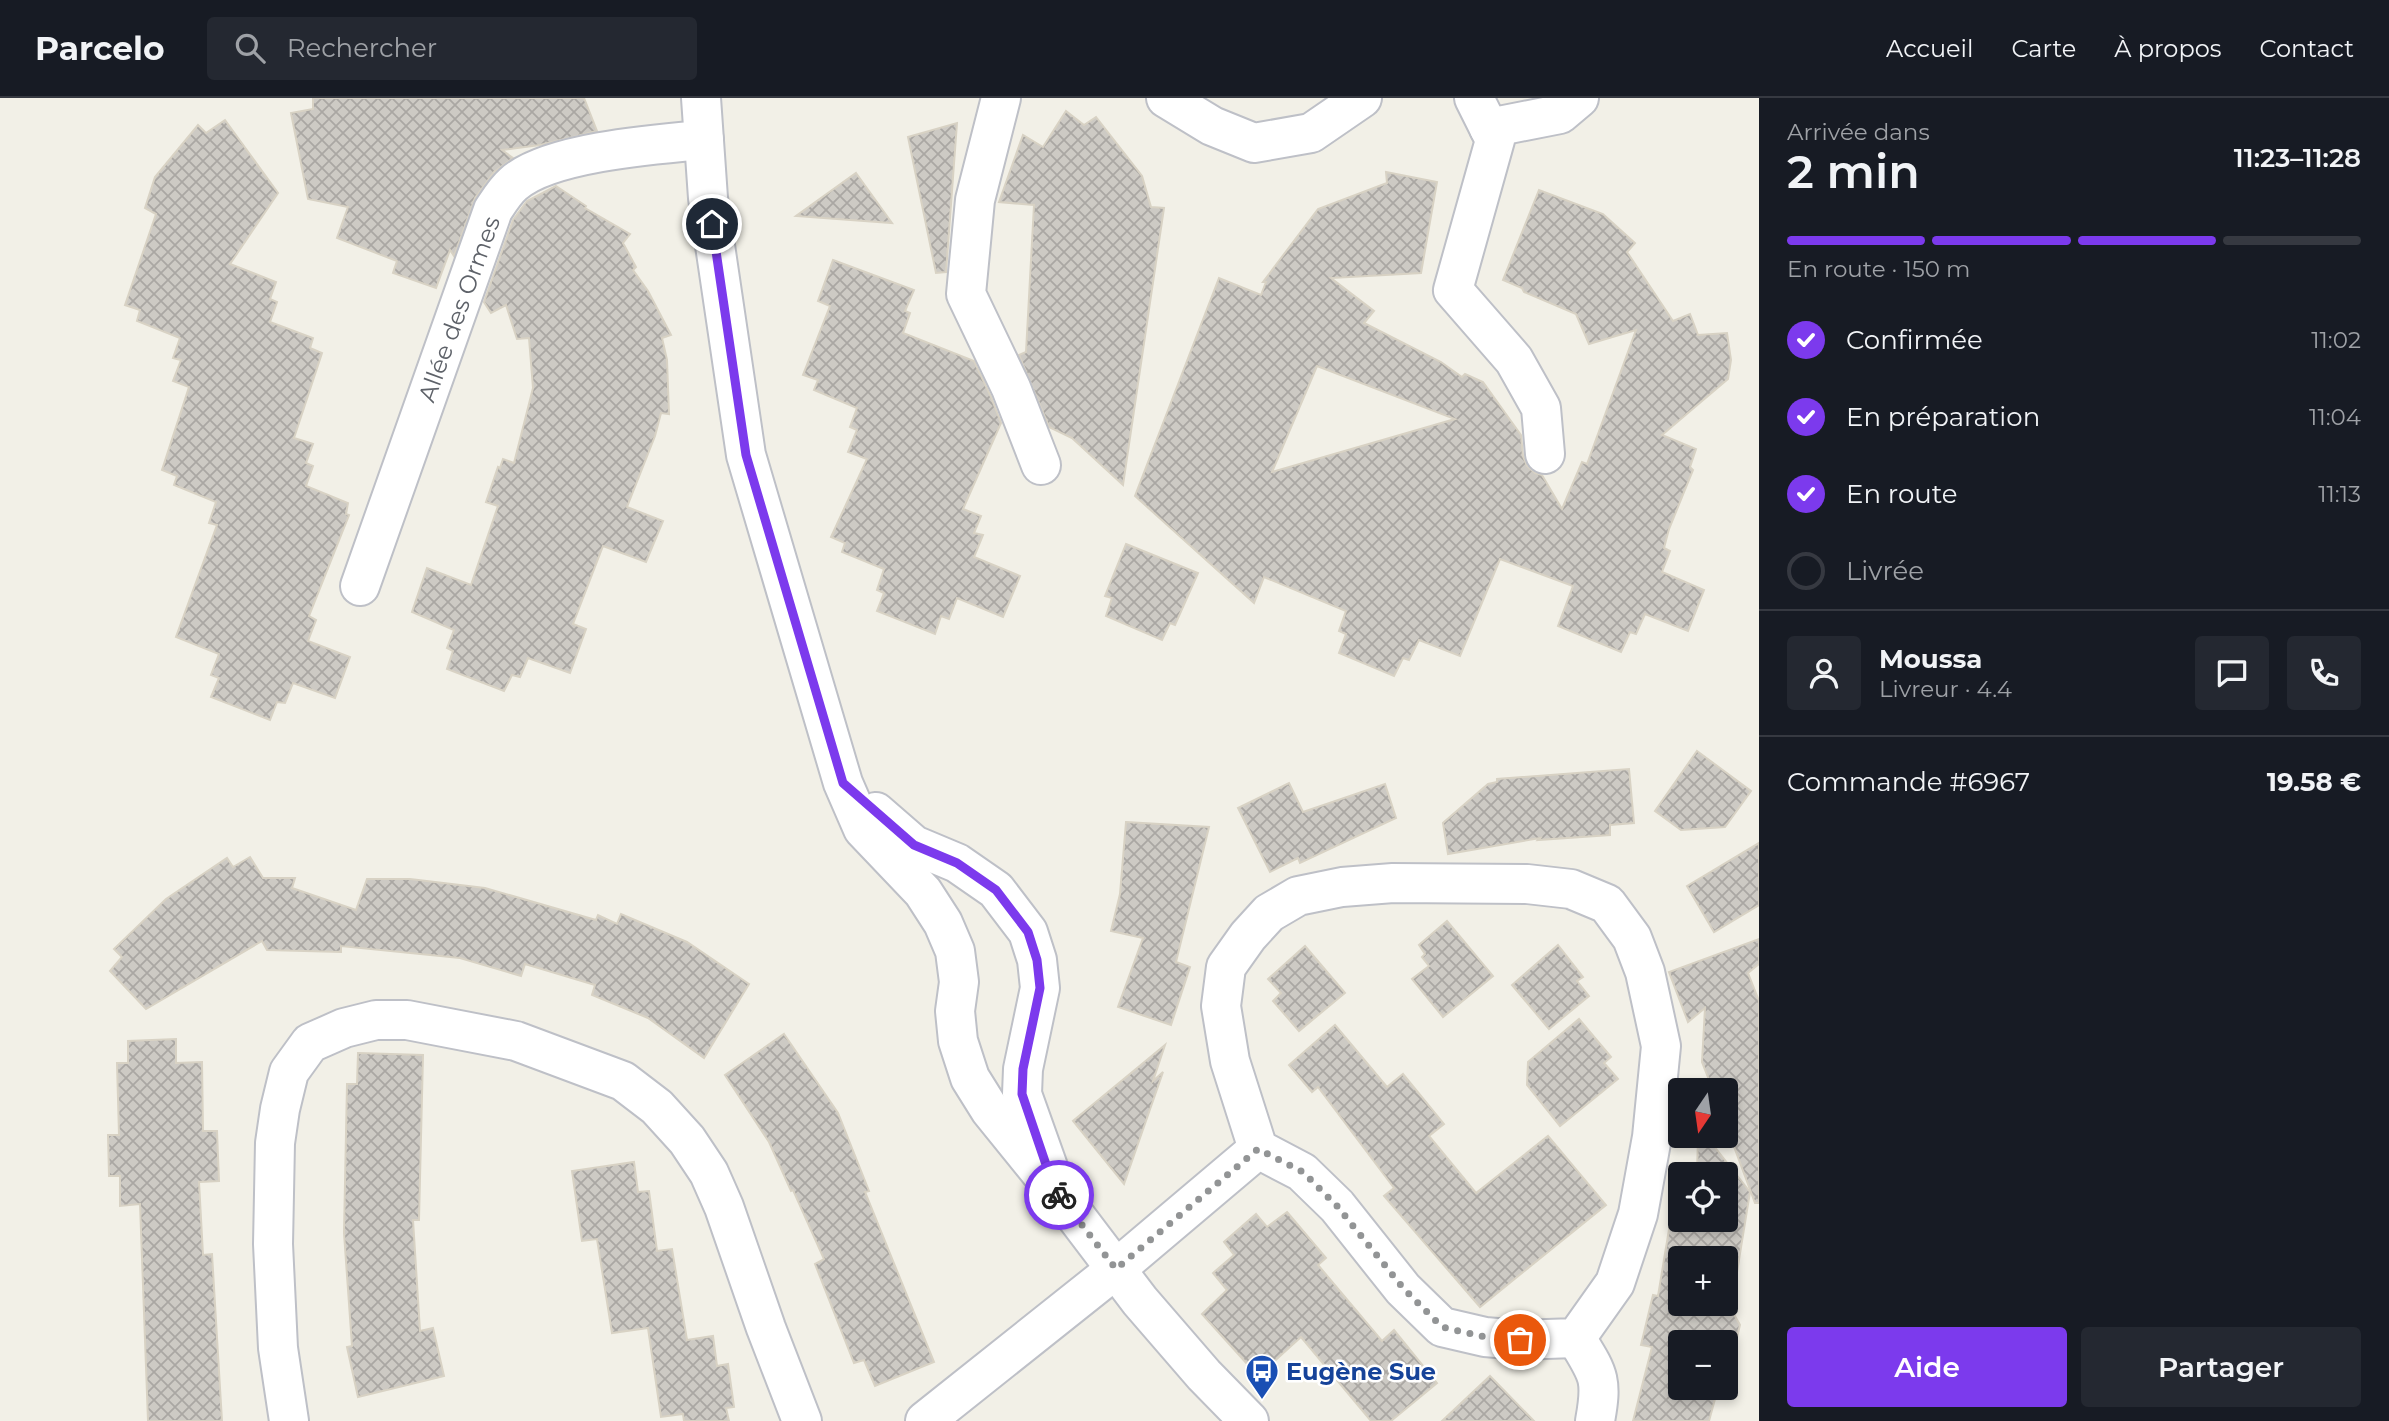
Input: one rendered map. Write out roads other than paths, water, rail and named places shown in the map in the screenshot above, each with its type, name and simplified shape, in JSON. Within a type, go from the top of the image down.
[{"type":"street","points":[[701,98],[708,198],[746,455],[843,783],[863,829],[923,892],[943,923],[955,951],[959,982],[955,1011],[958,1041],[970,1078],[989,1110],[1204,1376],[1249,1421]]},
{"type":"street","points":[[1001,98],[975,200],[966,294],[1010,388],[1041,465]]},
{"type":"street","points":[[1166,98],[1212,126],[1254,143],[1311,133],[1362,98]]},
{"type":"street","points":[[1545,454],[1541,408],[1514,360],[1453,290],[1494,140],[1481,113],[1560,114],[1579,98]]},
{"type":"street","name":"Allée des Ormes","points":[[360,586],[493,209],[514,183],[549,164],[623,148],[704,140]]},
{"type":"street","points":[[843,783],[914,845],[957,863],[996,890],[1028,932],[1037,960],[1040,988],[1023,1069],[1022,1094],[1055,1191]]},
{"type":"street","points":[[1393,883],[1527,884],[1571,889],[1607,904],[1632,938],[1645,972],[1661,1046],[1652,1137],[1638,1214],[1615,1283],[1576,1338],[1508,1339],[1485,1337],[1442,1327],[1404,1289],[1337,1206],[1303,1172],[1258,1149],[1230,1061],[1221,1006],[1226,967],[1248,936],[1269,913],[1298,895],[1342,887],[1393,883]]},
{"type":"street","points":[[289,1421],[278,1348],[273,1244],[275,1143],[280,1109],[289,1072],[310,1043],[344,1028],[376,1020],[407,1020],[516,1041],[623,1081],[657,1107],[687,1140],[709,1173],[724,1207],[802,1421]]},
{"type":"street","points":[[925,1421],[1116,1269],[1258,1149]]},
{"type":"street","points":[[1576,1338],[1597,1373],[1599,1397],[1595,1421]]},
{"type":"place","name":"Eugène Sue","points":[[1262,1401]]}]
